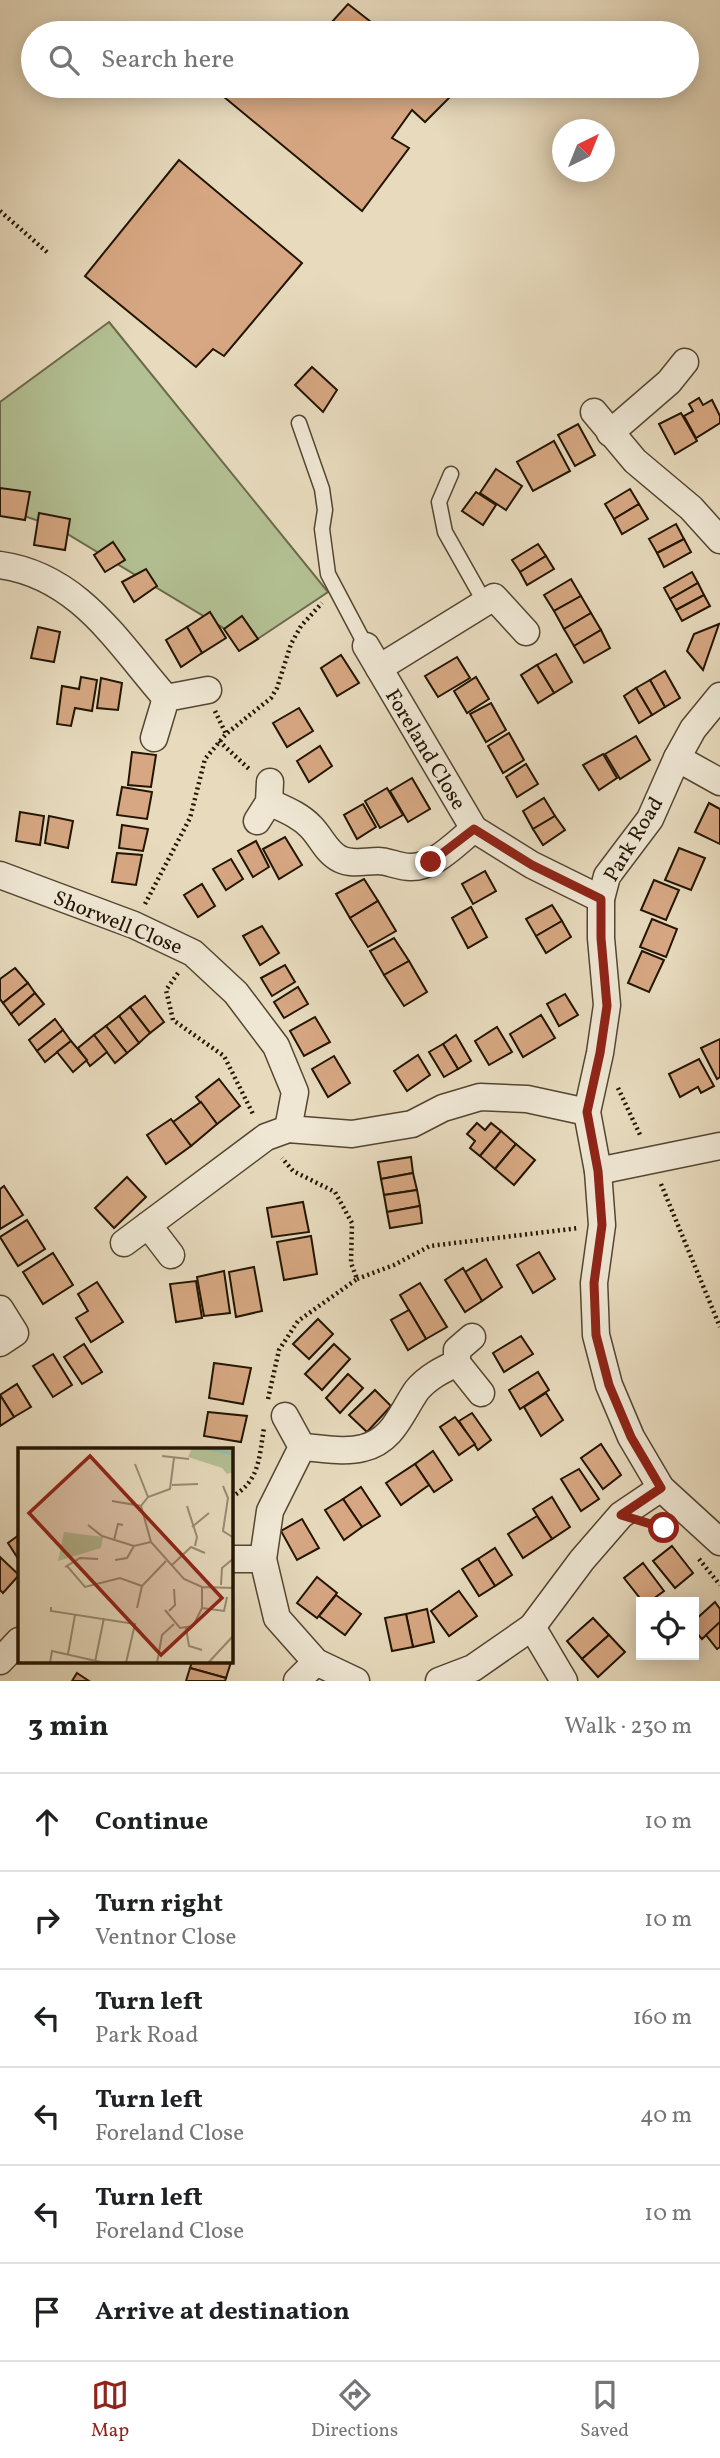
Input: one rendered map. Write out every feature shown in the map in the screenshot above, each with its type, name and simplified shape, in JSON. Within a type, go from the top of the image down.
[{"type":"street","points":[[610,433],[669,382],[685,362]]},
{"type":"street","points":[[594,412],[635,461],[691,508],[720,540]]},
{"type":"street","points":[[0,565],[36,573],[72,593],[89,608],[166,698]]},
{"type":"street","points":[[485,603],[495,597],[526,632]]},
{"type":"street","name":"Foreland Close","points":[[485,603],[372,657],[474,829],[532,865],[601,899]]},
{"type":"street","points":[[166,698],[208,690]]},
{"type":"street","name":"Park Road","points":[[720,696],[693,729],[650,819],[607,876],[601,899],[601,938],[607,1006],[587,1112],[598,1171],[602,1225],[594,1283],[596,1335],[609,1385],[631,1437],[661,1488],[720,1542]]},
{"type":"street","points":[[154,738],[166,698]]},
{"type":"street","points":[[677,758],[720,782]]},
{"type":"street","name":"Foreland Close","points":[[265,802],[310,825],[329,850],[340,859],[353,863],[380,861],[419,867],[431,862],[474,829]]},
{"type":"street","name":"Shorwell Close","points":[[0,875],[134,925],[193,953],[236,993],[276,1046],[295,1092],[277,1133]]},
{"type":"street","points":[[124,1243],[277,1133],[352,1134],[412,1124],[443,1108],[480,1097],[527,1099],[587,1112]]},
{"type":"street","points":[[598,1171],[720,1146]]},
{"type":"street","points":[[148,1225],[170,1255]]},
{"type":"street","points":[[0,1310],[8,1338]]},
{"type":"street","points":[[472,1337],[457,1350],[457,1363],[481,1394]]},
{"type":"street","points":[[272,1417],[302,1447],[349,1450],[363,1448],[379,1442],[394,1429],[418,1390],[434,1374],[457,1363]]},
{"type":"street","points":[[302,1447],[270,1511],[263,1559],[277,1618],[316,1662],[356,1681]]},
{"type":"street","points":[[439,1681],[473,1668],[532,1627],[582,1560],[621,1515],[661,1488]]},
{"type":"street","points":[[233,1559],[263,1559]]},
{"type":"street","points":[[532,1627],[564,1681]]},
{"type":"street","points":[[0,1661],[18,1642]]},
{"type":"street","points":[[297,1681],[316,1662]]},
{"type":"lane","points":[[299,423],[322,489],[324,553],[328,574],[372,657]]},
{"type":"lane","points":[[451,474],[439,502],[445,532],[485,603]]},
{"type":"path","points":[[0,211],[48,253]]},
{"type":"path","points":[[134,925],[190,818],[205,759],[219,741],[271,698],[277,688],[290,644],[316,609],[336,591]]},
{"type":"path","points":[[219,741],[256,776],[265,802]]},
{"type":"path","points":[[193,953],[166,990],[173,1020],[224,1056],[277,1133],[293,1171],[335,1192],[352,1223],[351,1263],[357,1279]]},
{"type":"path","points":[[600,1053],[652,1160],[720,1327]]},
{"type":"path","points":[[233,1496],[244,1490],[257,1471],[272,1417],[279,1350],[298,1321],[357,1279],[394,1265],[430,1246],[602,1225]]},
{"type":"path","points":[[693,1553],[720,1585]]},
{"type":"green space","points":[[109,322],[328,592],[250,644],[54,526],[0,508],[0,402]]},
{"type":"building","points":[[348,4],[370,21],[333,21]]},
{"type":"building","points":[[225,98],[449,98],[425,122],[412,110],[392,138],[409,148],[362,211]]},
{"type":"building","points":[[179,160],[302,263],[224,356],[213,349],[196,367],[85,276]]},
{"type":"building","points":[[312,367],[337,390],[323,412],[295,385]]},
{"type":"building","points":[[699,398],[703,405],[712,400],[720,416],[720,423],[696,438],[684,416],[693,411],[689,404]]},
{"type":"building","points":[[681,413],[697,441],[675,454],[659,424]]},
{"type":"building","points":[[578,424],[595,455],[575,466],[558,435]]},
{"type":"building","points":[[554,441],[570,471],[533,491],[517,462]]},
{"type":"building","points":[[496,469],[522,486],[506,510],[480,493]]},
{"type":"building","points":[[0,488],[30,492],[25,520],[0,516]]},
{"type":"building","points":[[630,489],[639,504],[614,519],[605,504]]},
{"type":"building","points":[[476,492],[496,505],[483,525],[462,511]]},
{"type":"building","points":[[639,504],[648,519],[622,534],[614,519]]},
{"type":"building","points":[[39,513],[70,519],[65,550],[34,545]]},
{"type":"building","points":[[676,524],[684,539],[657,553],[649,539]]},
{"type":"building","points":[[684,539],[691,552],[664,567],[657,553]]},
{"type":"building","points":[[113,542],[125,560],[105,572],[94,555]]},
{"type":"building","points":[[538,544],[546,556],[520,572],[512,560]]},
{"type":"building","points":[[546,556],[554,569],[527,585],[520,572]]},
{"type":"building","points":[[146,569],[157,586],[134,602],[122,582]]},
{"type":"building","points":[[692,572],[698,583],[670,599],[664,588]]},
{"type":"building","points":[[571,579],[581,596],[554,611],[544,595]]},
{"type":"building","points":[[698,583],[704,595],[676,610],[670,599]]},
{"type":"building","points":[[704,595],[710,606],[682,621],[676,610]]},
{"type":"building","points":[[581,596],[591,613],[564,629],[554,611]]},
{"type":"building","points":[[210,612],[226,638],[202,653],[187,627]]},
{"type":"building","points":[[591,613],[601,630],[574,646],[564,629]]},
{"type":"building","points":[[242,616],[258,639],[239,651],[224,629]]},
{"type":"building","points":[[719,624],[703,670],[687,651],[694,634]]},
{"type":"building","points":[[38,627],[60,632],[54,662],[31,658]]},
{"type":"building","points":[[187,627],[202,653],[181,667],[166,640]]},
{"type":"building","points":[[601,630],[610,648],[584,663],[574,646]]},
{"type":"building","points":[[556,654],[572,682],[554,693],[537,665]]},
{"type":"building","points":[[341,655],[359,683],[337,696],[321,668]]},
{"type":"building","points":[[457,657],[470,678],[438,697],[425,676]]},
{"type":"building","points":[[537,665],[554,693],[538,703],[521,675]]},
{"type":"building","points":[[665,671],[680,698],[665,707],[650,680]]},
{"type":"building","points":[[81,677],[97,680],[92,711],[75,708],[71,726],[57,724],[62,686],[79,689]]},
{"type":"building","points":[[476,677],[489,699],[467,713],[454,691]]},
{"type":"building","points":[[101,678],[122,683],[118,710],[97,708]]},
{"type":"building","points":[[650,680],[665,707],[652,715],[636,688]]},
{"type":"building","points":[[636,688],[652,715],[639,723],[624,696]]},
{"type":"building","points":[[491,703],[506,730],[486,742],[470,714]]},
{"type":"building","points":[[299,708],[313,731],[287,747],[273,723]]},
{"type":"building","points":[[509,733],[524,760],[503,773],[488,746]]},
{"type":"building","points":[[636,736],[650,760],[620,779],[605,754]]},
{"type":"building","points":[[320,746],[332,766],[309,782],[297,761]]},
{"type":"building","points":[[132,752],[156,755],[151,787],[128,785]]},
{"type":"building","points":[[603,754],[617,778],[599,790],[583,765]]},
{"type":"building","points":[[526,764],[538,784],[517,797],[506,777]]},
{"type":"building","points":[[412,778],[430,809],[408,822],[390,791]]},
{"type":"building","points":[[122,787],[152,792],[147,819],[117,815]]},
{"type":"building","points":[[387,788],[403,815],[380,828],[365,801]]},
{"type":"building","points":[[544,798],[555,816],[533,829],[523,811]]},
{"type":"building","points":[[709,803],[720,809],[720,844],[695,832]]},
{"type":"building","points":[[363,804],[376,827],[357,839],[344,815]]},
{"type":"building","points":[[20,812],[44,816],[40,845],[16,841]]},
{"type":"building","points":[[49,816],[73,821],[68,848],[45,843]]},
{"type":"building","points":[[555,816],[565,830],[543,845],[533,829]]},
{"type":"building","points":[[122,825],[148,829],[143,851],[119,848]]},
{"type":"building","points":[[285,837],[302,865],[279,879],[263,849]]},
{"type":"building","points":[[256,841],[269,867],[253,877],[238,851]]},
{"type":"building","points":[[679,848],[705,858],[691,890],[665,880]]},
{"type":"building","points":[[117,853],[142,855],[136,885],[112,882]]},
{"type":"building","points":[[231,859],[243,879],[226,890],[213,869]]},
{"type":"building","points":[[485,871],[496,891],[473,904],[462,884]]},
{"type":"building","points":[[364,879],[378,901],[350,918],[336,894]]},
{"type":"building","points":[[654,880],[679,890],[666,920],[641,910]]},
{"type":"building","points":[[202,884],[215,906],[198,917],[184,895]]},
{"type":"building","points":[[378,901],[396,931],[368,947],[350,918]]},
{"type":"building","points":[[552,905],[562,921],[536,936],[526,919]]},
{"type":"building","points":[[471,907],[487,937],[468,948],[452,918]]},
{"type":"building","points":[[652,919],[677,929],[666,957],[640,947]]},
{"type":"building","points":[[562,921],[571,937],[546,953],[536,936]]},
{"type":"building","points":[[262,926],[279,953],[260,965],[243,936]]},
{"type":"building","points":[[394,938],[409,961],[384,975],[370,951]]},
{"type":"building","points":[[642,951],[664,960],[649,992],[628,983]]},
{"type":"building","points":[[409,961],[427,992],[404,1006],[384,975]]},
{"type":"building","points":[[285,965],[295,982],[272,996],[261,978]]},
{"type":"building","points":[[15,968],[28,983],[3,1003],[0,999],[0,979]]},
{"type":"building","points":[[28,983],[35,993],[11,1014],[3,1003]]},
{"type":"building","points":[[298,987],[308,1004],[284,1018],[274,1002]]},
{"type":"building","points":[[35,993],[44,1004],[19,1025],[11,1014]]},
{"type":"building","points":[[565,994],[578,1015],[559,1026],[547,1004]]},
{"type":"building","points":[[145,996],[164,1022],[150,1033],[130,1007]]},
{"type":"building","points":[[130,1007],[150,1033],[139,1043],[119,1016]]},
{"type":"building","points":[[541,1015],[555,1038],[523,1057],[510,1034]]},
{"type":"building","points":[[119,1016],[139,1043],[127,1053],[106,1026]]},
{"type":"building","points":[[315,1017],[330,1042],[304,1056],[290,1031]]},
{"type":"building","points":[[55,1019],[63,1030],[37,1051],[29,1040]]},
{"type":"building","points":[[106,1026],[127,1053],[115,1063],[94,1035]]},
{"type":"building","points":[[497,1027],[512,1052],[489,1065],[475,1041]]},
{"type":"building","points":[[63,1030],[71,1041],[45,1062],[37,1051]]},
{"type":"building","points":[[94,1035],[107,1052],[90,1066],[78,1048]]},
{"type":"building","points":[[456,1035],[471,1061],[458,1069],[443,1044]]},
{"type":"building","points":[[720,1039],[720,1077],[717,1079],[701,1048]]},
{"type":"building","points":[[71,1041],[87,1060],[73,1072],[57,1052]]},
{"type":"building","points":[[443,1044],[458,1069],[444,1077],[429,1052]]},
{"type":"building","points":[[418,1055],[430,1075],[407,1091],[394,1071]]},
{"type":"building","points":[[334,1056],[350,1083],[328,1097],[312,1069]]},
{"type":"building","points":[[699,1059],[714,1086],[701,1093],[698,1087],[680,1097],[669,1074]]},
{"type":"building","points":[[219,1079],[240,1106],[217,1124],[196,1097]]},
{"type":"building","points":[[201,1102],[217,1124],[191,1146],[173,1122]]},
{"type":"building","points":[[171,1119],[191,1146],[166,1164],[147,1135]]},
{"type":"building","points":[[477,1123],[485,1130],[491,1123],[501,1131],[480,1156],[470,1148],[475,1141],[467,1134]]},
{"type":"building","points":[[501,1131],[516,1144],[495,1169],[480,1156]]},
{"type":"building","points":[[516,1144],[535,1160],[514,1185],[495,1169]]},
{"type":"building","points":[[411,1157],[413,1173],[381,1179],[378,1162]]},
{"type":"building","points":[[413,1173],[417,1190],[384,1195],[381,1179]]},
{"type":"building","points":[[127,1177],[146,1197],[114,1228],[95,1208]]},
{"type":"building","points":[[4,1186],[23,1215],[0,1229],[0,1189]]},
{"type":"building","points":[[417,1190],[420,1206],[387,1212],[384,1195]]},
{"type":"building","points":[[303,1202],[309,1232],[272,1237],[267,1208]]},
{"type":"building","points":[[420,1206],[422,1223],[390,1228],[387,1212]]},
{"type":"building","points":[[27,1220],[45,1249],[18,1266],[0,1237]]},
{"type":"building","points":[[311,1236],[317,1274],[284,1280],[277,1242]]},
{"type":"building","points":[[539,1252],[555,1279],[533,1293],[517,1265]]},
{"type":"building","points":[[53,1253],[73,1285],[43,1304],[23,1272]]},
{"type":"building","points":[[486,1259],[502,1287],[482,1301],[465,1272]]},
{"type":"building","points":[[254,1267],[262,1311],[236,1317],[229,1272]]},
{"type":"building","points":[[463,1268],[482,1301],[465,1312],[445,1280]]},
{"type":"building","points":[[224,1271],[230,1313],[204,1316],[197,1277]]},
{"type":"building","points":[[196,1281],[202,1318],[176,1322],[170,1284]]},
{"type":"building","points":[[97,1282],[123,1322],[91,1342],[76,1318],[88,1311],[78,1294]]},
{"type":"building","points":[[420,1283],[447,1327],[426,1339],[400,1295]]},
{"type":"building","points":[[409,1310],[426,1339],[408,1350],[391,1320]]},
{"type":"building","points":[[318,1319],[333,1334],[309,1359],[293,1344]]},
{"type":"building","points":[[521,1336],[533,1354],[504,1372],[493,1353]]},
{"type":"building","points":[[84,1344],[102,1372],[82,1384],[64,1357]]},
{"type":"building","points":[[334,1344],[350,1359],[322,1390],[305,1374]]},
{"type":"building","points":[[53,1354],[72,1385],[53,1397],[33,1366]]},
{"type":"building","points":[[214,1363],[251,1368],[243,1404],[209,1398]]},
{"type":"building","points":[[538,1372],[549,1390],[520,1409],[509,1390]]},
{"type":"building","points":[[348,1374],[363,1388],[340,1413],[326,1398]]},
{"type":"building","points":[[17,1384],[31,1407],[14,1417],[0,1395]]},
{"type":"building","points":[[375,1390],[391,1406],[367,1432],[349,1415]]},
{"type":"building","points":[[546,1393],[563,1420],[541,1436],[524,1407]]},
{"type":"building","points":[[0,1395],[14,1417],[0,1426]]},
{"type":"building","points":[[208,1412],[247,1416],[241,1442],[204,1436]]},
{"type":"building","points":[[472,1413],[491,1440],[478,1450],[459,1421]]},
{"type":"building","points":[[455,1417],[475,1444],[459,1455],[440,1427]]},
{"type":"building","points":[[601,1444],[621,1475],[603,1489],[581,1458]]},
{"type":"building","points":[[433,1451],[452,1480],[434,1492],[415,1464]]},
{"type":"building","points":[[415,1464],[429,1485],[401,1505],[386,1483]]},
{"type":"building","points":[[579,1469],[599,1499],[581,1511],[561,1479]]},
{"type":"building","points":[[361,1487],[380,1516],[362,1527],[343,1499]]},
{"type":"building","points":[[552,1497],[570,1527],[552,1539],[533,1509]]},
{"type":"building","points":[[343,1499],[362,1527],[344,1540],[325,1510]]},
{"type":"building","points":[[537,1516],[552,1539],[523,1558],[508,1534]]},
{"type":"building","points":[[302,1519],[319,1548],[297,1560],[281,1531]]},
{"type":"building","points":[[18,1536],[18,1558],[8,1543]]},
{"type":"building","points":[[672,1546],[693,1573],[675,1588],[653,1561]]},
{"type":"building","points":[[495,1548],[512,1575],[495,1586],[478,1559]]},
{"type":"building","points":[[0,1557],[18,1576],[3,1593],[0,1590]]},
{"type":"building","points":[[478,1559],[495,1586],[479,1596],[462,1569]]},
{"type":"building","points":[[643,1563],[664,1591],[656,1597],[639,1597],[624,1578]]},
{"type":"building","points":[[317,1577],[337,1593],[317,1618],[297,1603]]},
{"type":"building","points":[[459,1591],[477,1616],[449,1636],[431,1611]]},
{"type":"building","points":[[336,1595],[361,1614],[345,1635],[319,1616]]},
{"type":"building","points":[[715,1602],[720,1609],[720,1622],[702,1639],[699,1636],[699,1616]]},
{"type":"building","points":[[427,1609],[434,1642],[413,1647],[406,1614]]},
{"type":"building","points":[[406,1614],[413,1647],[392,1651],[385,1618]]},
{"type":"building","points":[[593,1618],[609,1635],[582,1659],[567,1641]]},
{"type":"building","points":[[720,1622],[720,1647],[717,1649],[706,1635]]},
{"type":"building","points":[[609,1635],[625,1652],[598,1677],[582,1659]]},
{"type":"building","points":[[191,1664],[230,1664],[226,1678],[190,1668]]},
{"type":"building","points":[[190,1668],[226,1678],[225,1681],[186,1681]]},
{"type":"building","points":[[77,1673],[89,1681],[72,1681]]},
{"type":"route","points":[[431,862],[474,829],[532,865],[601,899],[601,938],[607,1006],[587,1112],[598,1171],[602,1225],[594,1283],[596,1335],[609,1385],[631,1437],[661,1488],[621,1515],[664,1528]]}]
